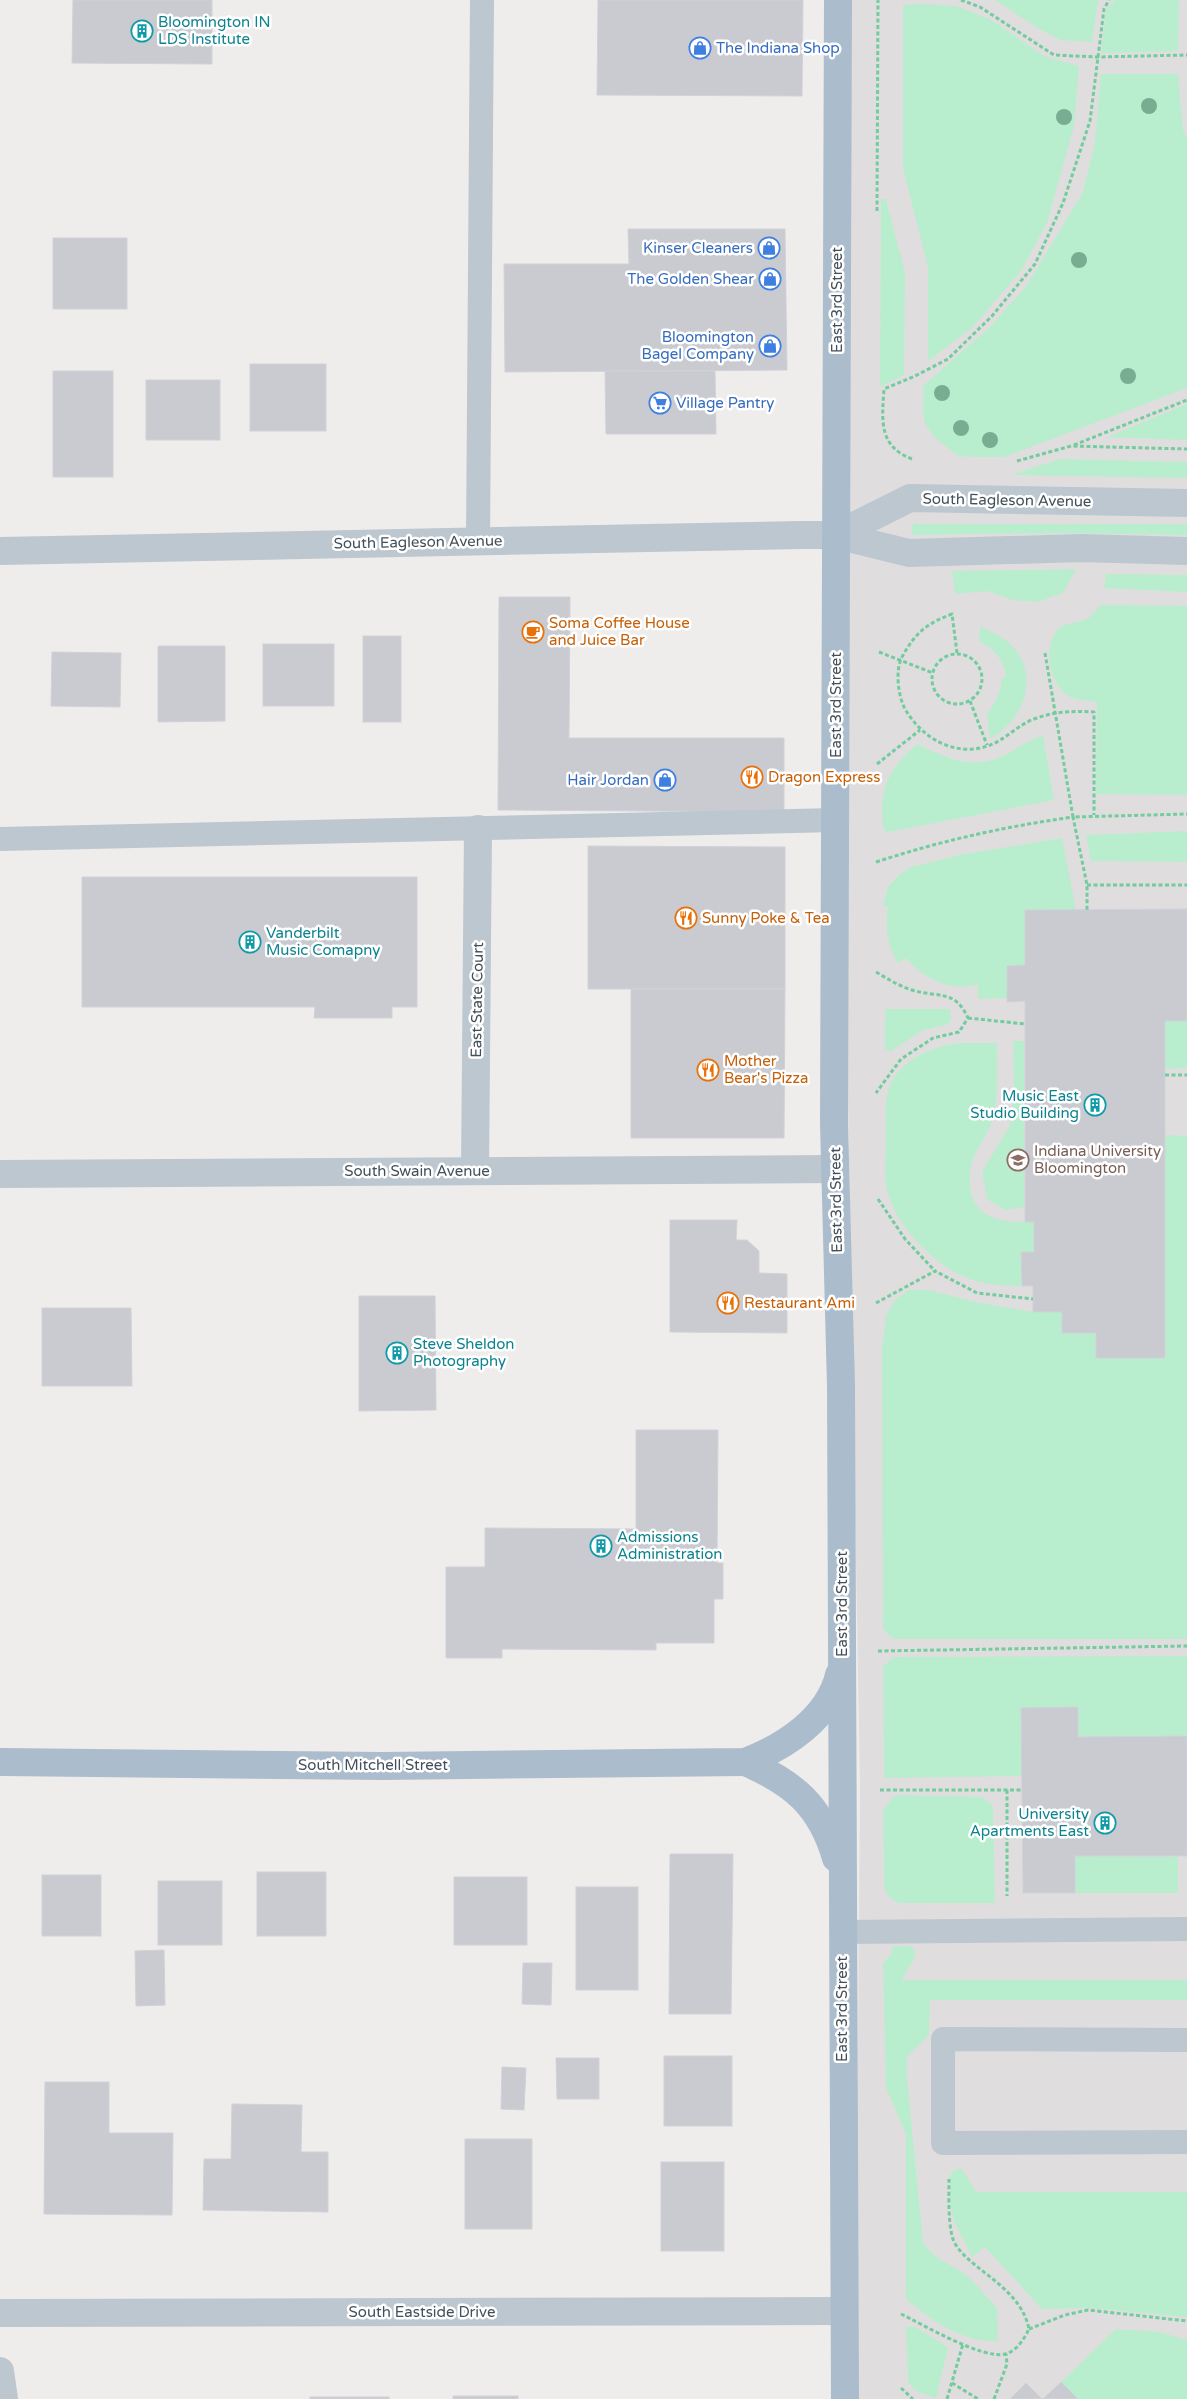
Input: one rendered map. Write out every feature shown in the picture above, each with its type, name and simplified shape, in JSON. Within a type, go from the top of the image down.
[{"type":"main road","name":"East 3rd Street","points":[[838,0],[835,1169],[840,1377],[844,2311],[849,2395]]},
{"type":"main road","name":"South Mitchell Street","points":[[0,1762],[383,1766],[745,1762],[784,1742],[819,1714],[834,1692],[842,1661]]},
{"type":"main road","name":"South Mitchell Street","points":[[745,1762],[781,1780],[808,1801],[831,1838],[837,1860],[842,1896]]},
{"type":"street","name":"South Eagleson Avenue","points":[[836,535],[910,498],[1187,503]]},
{"type":"street","name":"South Eagleson Avenue","points":[[0,551],[836,535],[909,553],[1081,548],[1187,550]]},
{"type":"street","name":"East State Court","points":[[475,1171],[478,829]]},
{"type":"street","name":"South Swain Avenue","points":[[0,1174],[835,1169]]},
{"type":"street","name":"South Eastside Drive","points":[[0,2313],[844,2311]]},
{"type":"street","points":[[0,2371],[4,2399]]},
{"type":"lane","points":[[478,541],[482,0]]},
{"type":"lane","points":[[0,839],[836,820]]},
{"type":"lane","points":[[842,1932],[1187,1929]]},
{"type":"lane","points":[[1187,2040],[942,2039],[942,2143],[1187,2142]]},
{"type":"path","points":[[961,0],[980,7],[1054,55],[1097,58],[1187,55]]},
{"type":"path","points":[[920,460],[911,459],[898,453],[885,437],[884,389],[916,376],[948,358],[992,316],[1035,264],[1063,203],[1090,121],[1104,9],[1109,0]]},
{"type":"path","points":[[1014,462],[1071,446],[1187,400]]},
{"type":"path","points":[[1071,446],[1187,449]]},
{"type":"path","points":[[957,653],[952,614],[930,622],[913,638],[900,661],[898,683],[903,706],[920,730],[932,740],[953,747],[975,748],[994,743],[1029,721],[1055,713],[1069,711],[1094,712],[1094,815]]},
{"type":"path","points":[[879,652],[932,673]]},
{"type":"path","points":[[957,653],[972,658],[982,672],[981,688],[970,701],[962,704],[945,701],[934,690],[932,673],[941,658],[957,653]]},
{"type":"path","points":[[1045,653],[1087,885],[1087,910]]},
{"type":"path","points":[[970,701],[987,745]]},
{"type":"path","points":[[877,764],[920,730]]},
{"type":"path","points":[[876,862],[939,842],[986,831],[1073,816],[1187,814]]},
{"type":"path","points":[[1087,885],[1187,885]]},
{"type":"path","points":[[876,972],[913,990],[952,997],[962,1005],[968,1018]]},
{"type":"path","points":[[968,1018],[1025,1024]]},
{"type":"path","points":[[876,1093],[901,1059],[933,1038],[959,1032],[968,1018]]},
{"type":"path","points":[[1165,1075],[1187,1075]]},
{"type":"path","points":[[878,1198],[906,1239],[935,1271],[977,1293],[1033,1299]]},
{"type":"path","points":[[876,1303],[935,1271]]},
{"type":"path","points":[[875,1651],[1187,1646]]},
{"type":"path","points":[[874,1790],[1022,1790]]},
{"type":"path","points":[[1007,1790],[1007,1930]]},
{"type":"path","points":[[901,2314],[979,2351],[1006,2354],[1014,2350],[1023,2340],[1029,2329],[1027,2318],[1007,2289],[965,2255],[952,2238],[949,2205],[949,2143]]},
{"type":"path","points":[[1029,2329],[1065,2315],[1088,2310],[1187,2320]]},
{"type":"path","points":[[947,2399],[963,2344]]},
{"type":"path","points":[[994,2399],[1007,2364],[1006,2354]]},
{"type":"path","points":[[952,2383],[978,2399]]},
{"type":"path","points":[[901,2388],[913,2399]]},
{"type":"shaded area","name":"Indiana University Bloomington","points":[[850,0],[1187,0],[1187,2399],[855,2399],[860,1788],[838,531]]},
{"type":"green space","points":[[995,0],[1098,0],[1092,42],[1060,40],[1036,27]]},
{"type":"green space","points":[[1115,0],[1179,0],[1178,51],[1101,53],[1106,10]]},
{"type":"green space","points":[[903,5],[956,6],[990,19],[1044,56],[1079,66],[1074,126],[1047,223],[1021,271],[973,327],[928,361],[928,267],[903,168]]},
{"type":"green space","points":[[1101,74],[1178,74],[1183,130],[1187,139],[1187,388],[1004,457],[958,456],[934,437],[925,424],[923,386],[990,327],[1027,285],[1083,192],[1095,142]]},
{"type":"green space","points":[[881,199],[886,199],[905,273],[904,375],[880,387]]},
{"type":"green space","points":[[1187,404],[1187,440],[1107,437]]},
{"type":"green space","points":[[1060,459],[1187,462],[1187,478],[1011,475]]},
{"type":"green space","points":[[913,524],[1187,524],[1187,535],[1064,533],[912,535]]},
{"type":"green space","points":[[1076,569],[1063,593],[1038,602],[1012,600],[987,591],[955,594],[952,571]]},
{"type":"green space","points":[[1106,574],[1187,575],[1187,592],[1104,588]]},
{"type":"green space","points":[[1101,605],[1187,606],[1187,795],[1096,794],[1097,702],[1074,698],[1061,690],[1053,674],[1049,656],[1052,639],[1059,628],[1087,619]]},
{"type":"green space","points":[[980,626],[1002,638],[1013,647],[1021,659],[1026,672],[1024,698],[1019,711],[1011,722],[990,739],[987,713],[998,697],[1002,678],[1006,677],[1001,660],[989,647],[979,641]]},
{"type":"green space","points":[[1043,736],[1054,800],[888,832],[884,830],[882,804],[887,782],[899,763],[917,744],[962,761],[984,762],[996,759],[1033,739]]},
{"type":"green space","points":[[1187,831],[1187,862],[1091,861],[1086,835]]},
{"type":"green space","points":[[1062,838],[1076,910],[1025,910],[1025,965],[1007,966],[1007,998],[978,999],[978,984],[958,987],[948,985],[920,972],[906,958],[898,963],[891,950],[888,936],[888,907],[883,906],[888,887],[900,874],[911,867],[964,854]]},
{"type":"green space","points":[[885,1009],[950,1009],[951,1020],[948,1024],[921,1031],[891,1051],[885,1049]]},
{"type":"green space","points":[[1165,1021],[1187,1021],[1187,1068],[1165,1069]]},
{"type":"green space","points":[[1013,1041],[1024,1041],[1024,1207],[1005,1210],[987,1199],[982,1172],[1010,1125],[1014,1093]]},
{"type":"green space","points":[[961,1043],[997,1043],[996,1101],[990,1125],[972,1162],[970,1188],[977,1205],[989,1216],[1006,1221],[1034,1222],[1034,1252],[1021,1252],[1022,1286],[979,1282],[945,1266],[918,1243],[906,1229],[890,1200],[886,1185],[886,1101],[889,1088],[895,1076],[913,1059],[924,1053],[936,1048]]},
{"type":"green space","points":[[1165,1135],[1187,1136],[1187,1639],[893,1639],[883,1629],[882,1347],[886,1316],[894,1301],[908,1290],[929,1290],[980,1303],[1033,1312],[1062,1312],[1096,1333],[1097,1358],[1165,1358]]},
{"type":"green space","points":[[1187,1656],[1187,1736],[1078,1737],[1078,1707],[1021,1708],[1022,1776],[884,1778],[883,1666],[894,1657]]},
{"type":"green space","points":[[899,1795],[982,1797],[993,1806],[995,1903],[899,1903],[888,1896],[884,1884],[883,1811],[893,1797]]},
{"type":"green space","points":[[1075,1856],[1178,1857],[1178,1893],[1075,1893]]},
{"type":"green space","points":[[910,1946],[915,1950],[915,1956],[902,1980],[1187,1980],[1187,2000],[930,2000],[929,2035],[907,2057],[907,2078],[923,2242],[935,2256],[970,2279],[997,2308],[998,2341],[972,2338],[949,2329],[906,2299],[906,2134],[886,2088],[883,1963],[892,1953],[892,1947]]},
{"type":"green space","points":[[962,2169],[976,2192],[1187,2192],[1187,2317],[1092,2308],[1042,2309],[985,2247],[972,2257],[955,2223],[951,2208],[950,2177],[952,2172]]},
{"type":"green space","points":[[906,2327],[915,2327],[948,2347],[936,2398],[917,2392],[908,2382]]},
{"type":"green space","points":[[1116,2329],[1159,2332],[1187,2340],[1187,2399],[1078,2399],[1061,2382]]},
{"type":"building","name":"Bloomington IN LDS Institute","points":[[73,0],[212,0],[212,64],[72,63]]},
{"type":"building","name":"The Indiana Shop","points":[[598,0],[803,0],[802,96],[597,95]]},
{"type":"building","points":[[628,229],[785,229],[787,370],[505,372],[504,264],[629,264]]},
{"type":"building","points":[[53,238],[127,238],[127,309],[53,309]]},
{"type":"building","points":[[250,364],[326,364],[326,431],[250,431]]},
{"type":"building","points":[[53,371],[113,371],[113,477],[53,477]]},
{"type":"building","name":"Village Pantry","points":[[605,371],[715,371],[716,434],[606,434]]},
{"type":"building","points":[[146,380],[220,380],[220,440],[146,440]]},
{"type":"building","points":[[499,597],[570,597],[569,738],[784,738],[784,812],[498,810]]},
{"type":"building","points":[[363,636],[401,636],[401,722],[363,722]]},
{"type":"building","points":[[263,644],[334,644],[334,706],[263,706]]},
{"type":"building","points":[[158,646],[225,646],[225,721],[158,722]]},
{"type":"building","points":[[52,652],[121,653],[120,707],[51,706]]},
{"type":"building","name":"Sunny Poke & Tea","points":[[588,846],[785,847],[785,989],[588,989]]},
{"type":"building","name":"Vanderbilt Music Comapny","points":[[82,877],[417,877],[417,1007],[392,1007],[392,1018],[314,1018],[315,1007],[82,1007]]},
{"type":"building","name":"Music East Studio Building","points":[[1187,909],[1187,1021],[1165,1021],[1165,1358],[1096,1358],[1096,1333],[1062,1333],[1062,1312],[1033,1312],[1033,1286],[1022,1286],[1021,1252],[1034,1252],[1034,1222],[1025,1222],[1025,1001],[1007,1002],[1007,966],[1025,965],[1025,910]]},
{"type":"building","name":"Mother Bear's Pizza","points":[[631,989],[785,989],[784,1138],[631,1138]]},
{"type":"building","name":"Restaurant Ami","points":[[670,1220],[737,1220],[736,1240],[747,1240],[759,1251],[759,1273],[787,1274],[787,1333],[670,1332]]},
{"type":"building","name":"Steve Sheldon Photography","points":[[359,1296],[435,1296],[436,1410],[359,1411]]},
{"type":"building","points":[[42,1308],[131,1308],[132,1386],[42,1386]]},
{"type":"building","name":"Admissions Administration","points":[[636,1430],[718,1430],[717,1563],[723,1563],[723,1599],[714,1599],[714,1643],[656,1643],[656,1650],[502,1649],[502,1658],[446,1658],[446,1567],[485,1567],[485,1528],[636,1529]]},
{"type":"building","name":"University Apartments East","points":[[1078,1707],[1078,1737],[1187,1736],[1187,1856],[1075,1856],[1075,1893],[1023,1893],[1021,1708]]},
{"type":"building","points":[[670,1854],[733,1854],[731,2014],[669,2014]]},
{"type":"building","points":[[257,1872],[326,1872],[326,1936],[257,1936]]},
{"type":"building","points":[[42,1875],[101,1875],[101,1936],[42,1936]]},
{"type":"building","points":[[454,1877],[527,1877],[527,1945],[454,1945]]},
{"type":"building","points":[[158,1881],[222,1881],[222,1945],[158,1945]]},
{"type":"building","points":[[576,1887],[638,1887],[638,1990],[576,1990]]},
{"type":"building","points":[[164,1950],[165,2005],[136,2006],[135,1951]]},
{"type":"building","points":[[523,1963],[552,1963],[551,2005],[522,2004]]},
{"type":"building","points":[[664,2056],[732,2056],[732,2126],[664,2126]]},
{"type":"building","points":[[556,2058],[599,2058],[599,2099],[557,2099]]},
{"type":"building","points":[[502,2067],[526,2068],[524,2110],[501,2109]]},
{"type":"building","points":[[45,2082],[109,2082],[109,2133],[173,2133],[172,2215],[44,2214]]},
{"type":"building","points":[[232,2104],[302,2105],[301,2152],[328,2152],[328,2212],[203,2210],[204,2159],[231,2159]]},
{"type":"building","points":[[465,2139],[532,2139],[532,2229],[465,2229]]},
{"type":"building","points":[[661,2162],[724,2162],[724,2251],[661,2251]]},
{"type":"building","points":[[1061,2382],[1078,2399],[1043,2399]]},
{"type":"building","points":[[1026,2383],[1042,2399],[1010,2399]]},
{"type":"building","points":[[453,2396],[518,2396],[518,2399],[453,2399]]},
{"type":"building","points":[[310,2397],[389,2397],[389,2399],[310,2399]]},
{"type":"place","name":"Bloomington IN LDS Institute","points":[[142,31]]},
{"type":"place","name":"The Indiana Shop","points":[[700,48]]},
{"type":"place","name":"Kinser Cleaners","points":[[769,248]]},
{"type":"place","name":"The Golden Shear","points":[[770,279]]},
{"type":"place","name":"Bloomington Bagel Company","points":[[770,346]]},
{"type":"place","name":"Village Pantry","points":[[660,403]]},
{"type":"place","name":"Soma Coffee House and Juice Bar","points":[[533,632]]},
{"type":"place","name":"Dragon Express","points":[[752,777]]},
{"type":"place","name":"Hair Jordan","points":[[665,780]]},
{"type":"place","name":"Sunny Poke & Tea","points":[[686,918]]},
{"type":"place","name":"Vanderbilt Music Comapny","points":[[250,942]]},
{"type":"place","name":"Mother Bear's Pizza","points":[[708,1070]]},
{"type":"place","name":"Music East Studio Building","points":[[1095,1105]]},
{"type":"place","name":"Indiana University Bloomington","points":[[1018,1160]]},
{"type":"place","name":"Restaurant Ami","points":[[728,1303]]},
{"type":"place","name":"Steve Sheldon Photography","points":[[397,1353]]},
{"type":"place","name":"Admissions Administration","points":[[601,1546]]},
{"type":"place","name":"University Apartments East","points":[[1105,1823]]}]
